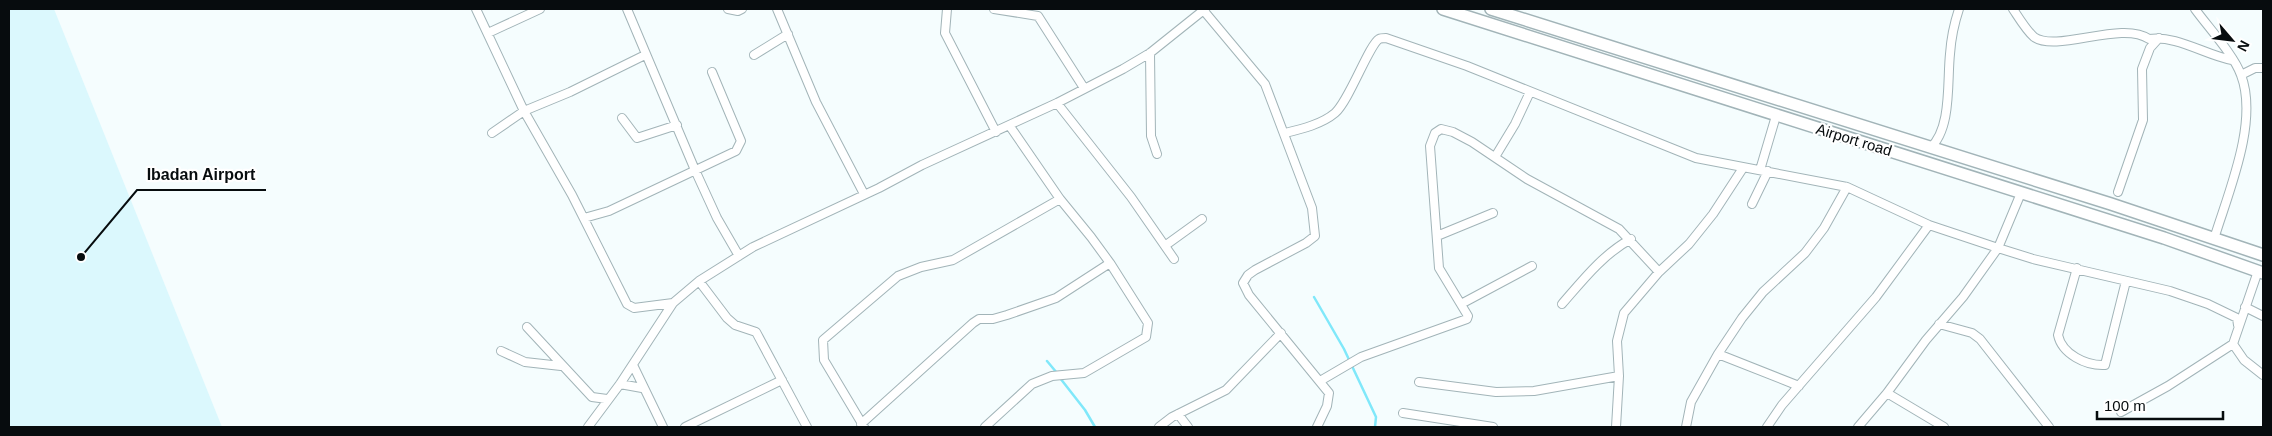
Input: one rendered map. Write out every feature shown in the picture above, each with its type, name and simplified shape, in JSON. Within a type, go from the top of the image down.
[{"type":"main road","name":"Airport road","points":[[1443,9],[2137,229],[2261,272]]},
{"type":"main road","name":"Airport road","points":[[1491,9],[2263,255]]},
{"type":"main road","points":[[1600,58],[1604,45]]},
{"type":"main road","points":[[2137,229],[2142,215]]},
{"type":"street","points":[[476,9],[524,111],[584,218],[630,307],[673,303]]},
{"type":"street","points":[[488,33],[540,9]]},
{"type":"street","points":[[627,9],[695,170],[717,218],[739,256]]},
{"type":"street","points":[[728,9],[738,11],[742,9]]},
{"type":"street","points":[[777,9],[816,102],[864,194]]},
{"type":"street","points":[[946,9],[946,32],[996,132]]},
{"type":"street","points":[[994,9],[1038,16],[1084,88]]},
{"type":"street","points":[[1930,148],[1935,144],[1942,130],[1947,102],[1954,24],[1960,9]]},
{"type":"street","points":[[2013,9],[2033,36],[2040,40],[2052,42],[2103,34],[2143,35],[2149,39],[2159,38],[2185,44],[2214,56],[2232,60]]},
{"type":"street","points":[[2195,9],[2241,74],[2246,98],[2241,149],[2214,239]]},
{"type":"street","points":[[588,427],[620,384],[673,303],[698,280],[753,247],[922,165],[1057,103],[1150,53],[1204,10],[1265,84],[1312,208],[1315,236],[1306,243],[1255,270],[1248,275],[1243,283],[1249,295],[1281,333],[1312,375],[1329,393],[1327,406],[1317,427]]},
{"type":"street","points":[[754,55],[788,34]]},
{"type":"street","points":[[1285,134],[1308,127],[1336,112],[1362,70],[1375,44],[1382,38],[1386,38],[1444,58],[1696,158],[1847,187],[1929,225],[1998,248],[2033,259],[2170,291],[2208,304],[2237,318],[2238,325]]},
{"type":"street","points":[[2118,192],[2143,120],[2142,70],[2150,48],[2159,38]]},
{"type":"street","points":[[1150,53],[1151,136],[1157,154]]},
{"type":"street","points":[[492,133],[524,111],[570,92],[645,54]]},
{"type":"street","points":[[2241,74],[2254,68],[2263,68]]},
{"type":"street","points":[[584,218],[609,211],[736,151],[741,146],[741,141],[712,72]]},
{"type":"street","points":[[1495,158],[1515,124],[1530,92]]},
{"type":"street","points":[[1057,103],[1166,245],[1174,259]]},
{"type":"street","points":[[1752,204],[1764,170],[1776,116]]},
{"type":"street","points":[[622,118],[637,138],[677,125]]},
{"type":"street","points":[[985,427],[1032,384],[1052,376],[1084,373],[1146,337],[1148,324],[1110,263],[1091,236],[1060,199],[1009,125]]},
{"type":"street","points":[[1320,382],[1362,356],[1467,319],[1468,316],[1462,304],[1439,268],[1430,146],[1435,133],[1441,130],[1453,132],[1527,179],[1619,228],[1659,272]]},
{"type":"street","points":[[1616,427],[1619,376],[1617,341],[1624,313],[1659,272],[1689,244],[1713,214],[1743,168]]},
{"type":"street","points":[[1686,427],[1691,402],[1718,354],[1742,318],[1764,292],[1806,253],[1824,228],[1847,187]]},
{"type":"street","points":[[1858,427],[1887,393],[1926,340],[1963,297],[1998,248],[2022,193]]},
{"type":"street","points":[[1060,199],[953,260],[908,271],[898,276],[823,340],[824,360],[862,426],[978,319],[993,319],[1056,298],[1110,263]]},
{"type":"street","points":[[1437,236],[1493,213]]},
{"type":"street","points":[[1166,245],[1202,220]]},
{"type":"street","points":[[1767,427],[1799,386],[1876,297],[1929,225]]},
{"type":"street","points":[[1562,304],[1591,271],[1630,239]]},
{"type":"street","points":[[1462,304],[1532,266]]},
{"type":"street","points":[[2077,268],[2058,335],[2060,345],[2068,354],[2097,365],[2105,364],[2126,281]]},
{"type":"street","points":[[2121,412],[2168,386],[2233,344],[2244,307],[2261,272]]},
{"type":"street","points":[[698,280],[726,318],[735,324],[756,332],[807,427]]},
{"type":"street","points":[[2244,307],[2263,316]]},
{"type":"street","points":[[1939,324],[1972,334],[1980,339],[2049,427]]},
{"type":"street","points":[[527,327],[592,398],[607,399]]},
{"type":"street","points":[[1159,427],[1178,414],[1226,390],[1281,333]]},
{"type":"street","points":[[2233,344],[2244,360],[2263,375]]},
{"type":"street","points":[[501,351],[526,362],[561,366]]},
{"type":"street","points":[[1718,354],[1799,386]]},
{"type":"street","points":[[633,365],[642,388],[663,427]]},
{"type":"street","points":[[1419,382],[1496,392],[1534,391],[1619,376]]},
{"type":"street","points":[[685,427],[782,380]]},
{"type":"street","points":[[620,384],[642,388]]},
{"type":"street","points":[[1887,393],[1944,427]]},
{"type":"street","points":[[1403,412],[1493,427]]},
{"type":"street","points":[[1178,414],[1188,427]]},
{"type":"shaded area","points":[[9,9],[54,9],[222,427],[9,427]]},
{"type":"waterway","points":[[1314,297],[1344,349],[1376,417],[1375,427]]},
{"type":"waterway","points":[[1047,361],[1057,373]]},
{"type":"waterway","points":[[1060,378],[1085,410],[1095,427]]},
{"type":"place","name":"Ibadan Airport","points":[[81,257]]}]
